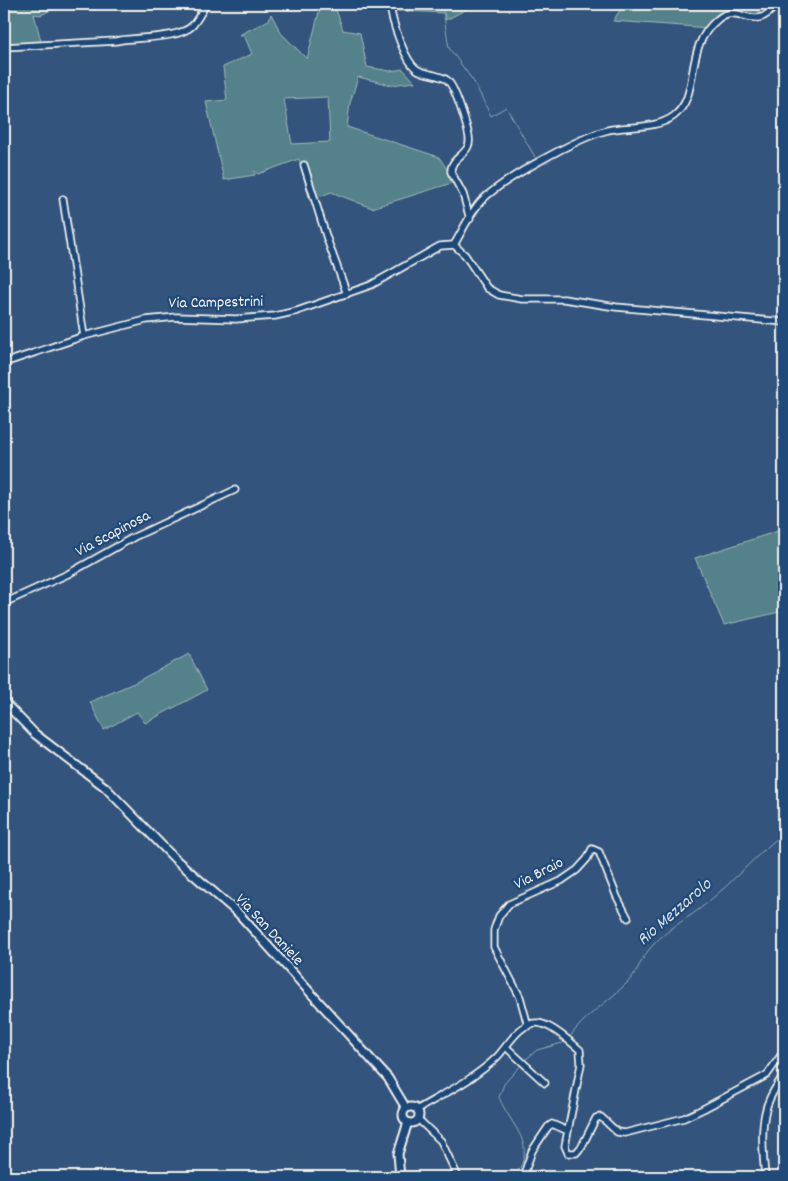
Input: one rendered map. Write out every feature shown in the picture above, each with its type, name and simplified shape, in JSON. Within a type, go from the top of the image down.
[{"type":"street","points":[[4,47],[116,41],[134,37],[165,35],[190,27],[207,4]]},
{"type":"street","points":[[390,4],[410,64],[422,72],[446,79],[452,87],[469,141],[466,151],[452,163],[451,172],[463,194],[470,219]]},
{"type":"street","points":[[776,4],[762,18],[752,19],[729,12],[712,24],[697,47],[689,90],[682,107],[674,116],[658,123],[599,133],[552,154],[483,199],[454,245],[465,255],[487,288],[500,295],[531,300],[564,299],[616,307],[784,322]]},
{"type":"street","points":[[304,165],[327,239],[348,294]]},
{"type":"street","points":[[63,199],[84,336]]},
{"type":"street","name":"Via Campestrini","points":[[4,363],[84,336],[146,320],[166,318],[214,320],[275,316],[297,311],[348,294],[371,284],[432,249],[454,245]]},
{"type":"street","name":"Via Scapinosa","points":[[4,603],[68,574],[134,537],[235,490]]},
{"type":"street","name":"Via San Daniele","points":[[4,702],[35,734],[105,787],[175,859],[238,913],[388,1078],[406,1108]]},
{"type":"street","name":"Via Braio","points":[[528,1026],[520,997],[494,947],[494,930],[499,916],[509,904],[561,881],[582,864],[592,849],[596,849],[628,918]]},
{"type":"street","points":[[418,1109],[488,1065],[522,1029],[539,1023],[568,1039],[580,1050],[580,1073],[565,1146],[568,1153],[576,1153],[582,1146],[596,1118],[601,1117],[617,1132],[625,1133],[684,1118],[767,1075],[784,1051]]},
{"type":"street","points":[[506,1048],[544,1083]]},
{"type":"street","points":[[765,1177],[762,1143],[764,1122],[769,1099],[784,1074]]},
{"type":"street","points":[[400,1177],[398,1154],[408,1122],[403,1114],[406,1108],[413,1106],[418,1109]]},
{"type":"street","points":[[418,1109],[418,1119],[441,1141],[458,1177]]},
{"type":"street","points":[[408,1122],[418,1119]]},
{"type":"street","points":[[524,1177],[532,1152],[548,1127],[552,1124],[568,1131]]},
{"type":"street","points":[[534,1177],[541,1174]]},
{"type":"green space","points":[[4,4],[59,4],[59,6],[41,15],[34,14],[42,45],[4,47]]},
{"type":"green space","points":[[321,4],[334,4],[343,30],[360,33],[367,67],[390,71],[403,69],[415,82],[391,85],[358,77],[350,103],[347,127],[439,157],[455,182],[372,208],[331,192],[310,201],[299,159],[258,174],[254,171],[255,175],[224,180],[206,102],[227,100],[223,67],[252,54],[244,35],[239,35],[269,20],[271,14],[281,33],[307,59]],"holes":[[[328,97],[330,142],[292,144],[284,99]]]},
{"type":"green space","points":[[384,4],[477,4],[446,20],[444,13],[383,10]]},
{"type":"green space","points":[[624,4],[754,4],[762,17],[726,12],[710,28],[613,21]]},
{"type":"green space","points":[[784,529],[784,611],[724,625],[695,558]]},
{"type":"green space","points":[[189,654],[207,690],[145,723],[137,712],[104,730],[90,702],[134,683]]},
{"type":"waterway","points":[[442,4],[449,48],[474,82],[491,116],[506,107],[535,157]]},
{"type":"waterway","name":"Rio Mezzarolo","points":[[569,1038],[589,1016],[627,983],[649,949],[660,938],[707,903],[770,844],[780,836],[784,836]]},
{"type":"waterway","name":"Rio Mezzarolo","points":[[525,1060],[537,1050],[566,1042]]},
{"type":"waterway","name":"Rio Mezzarolo","points":[[514,1177],[521,1165],[524,1145],[499,1097],[504,1084],[521,1065]]}]
